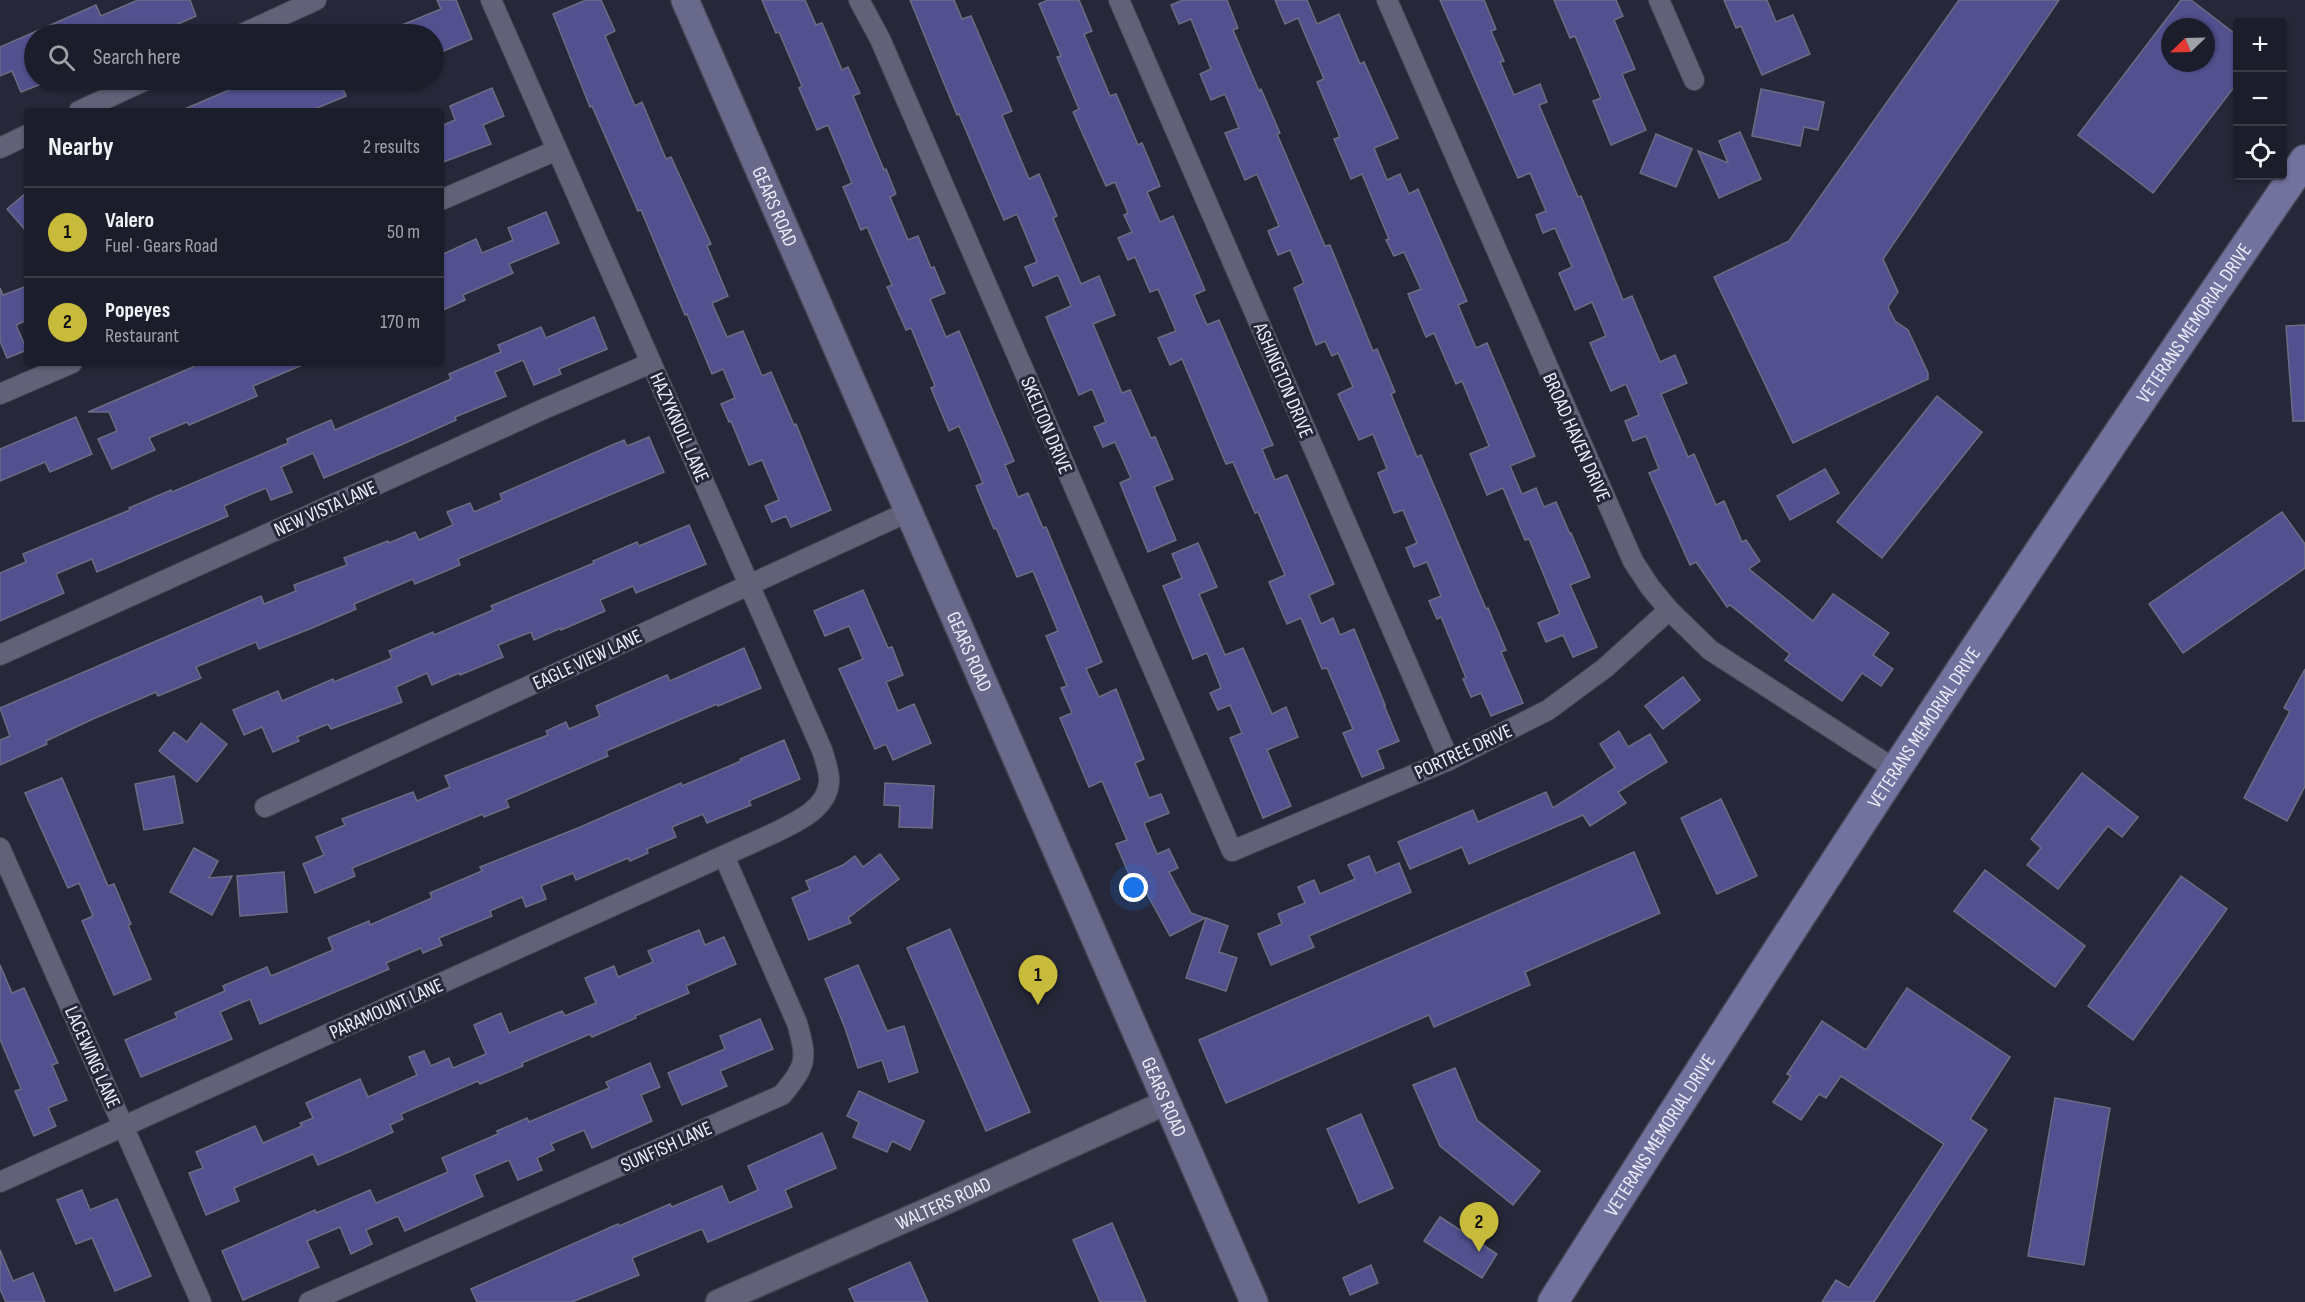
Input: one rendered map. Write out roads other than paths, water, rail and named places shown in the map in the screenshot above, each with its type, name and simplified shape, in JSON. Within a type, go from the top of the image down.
[{"type":"main road","name":"GEARS ROAD","points":[[685,0],[1254,1302]]},
{"type":"main road","name":"VETERANS MEMORIAL DRIVE","points":[[1553,1302],[1896,770],[2163,368],[2305,160]]},
{"type":"street","points":[[264,24],[316,0]]},
{"type":"street","name":"HAZYKNOLL LANE","points":[[491,0],[822,750],[830,780],[826,795],[814,810],[797,822],[772,834]]},
{"type":"street","name":"SKELTON DRIVE","points":[[859,0],[880,39],[1232,851]]},
{"type":"street","name":"ASHINGTON DRIVE","points":[[1119,0],[1449,760]]},
{"type":"street","name":"BROAD HAVEN DRIVE","points":[[1387,0],[1621,536],[1633,561],[1650,587],[1669,610],[1710,650],[1896,770]]},
{"type":"street","points":[[1659,0],[1694,80]]},
{"type":"street","points":[[85,108],[124,90]]},
{"type":"street","points":[[0,148],[24,136]]},
{"type":"street","points":[[444,199],[557,150]]},
{"type":"street","name":"NEW VISTA LANE","points":[[0,655],[546,408],[651,363]]},
{"type":"street","points":[[0,394],[65,366]]},
{"type":"street","name":"EAGLE VIEW LANE","points":[[265,807],[909,512]]},
{"type":"street","name":"PORTREE DRIVE","points":[[1232,851],[1490,741],[1558,703],[1605,668],[1669,610]]},
{"type":"street","name":"PARAMOUNT LANE","points":[[0,1182],[772,834]]},
{"type":"street","name":"LACEWING LANE","points":[[0,848],[201,1302]]},
{"type":"street","name":"SUNFISH LANE","points":[[309,1302],[782,1095],[801,1072],[804,1054],[802,1040],[797,1023],[724,856]]},
{"type":"street","name":"WALTERS ROAD","points":[[718,1302],[1167,1102]]},
{"type":"place","name":"Valero","points":[[1038,1005]]},
{"type":"place","name":"Popeyes","points":[[1479,1252]]}]
